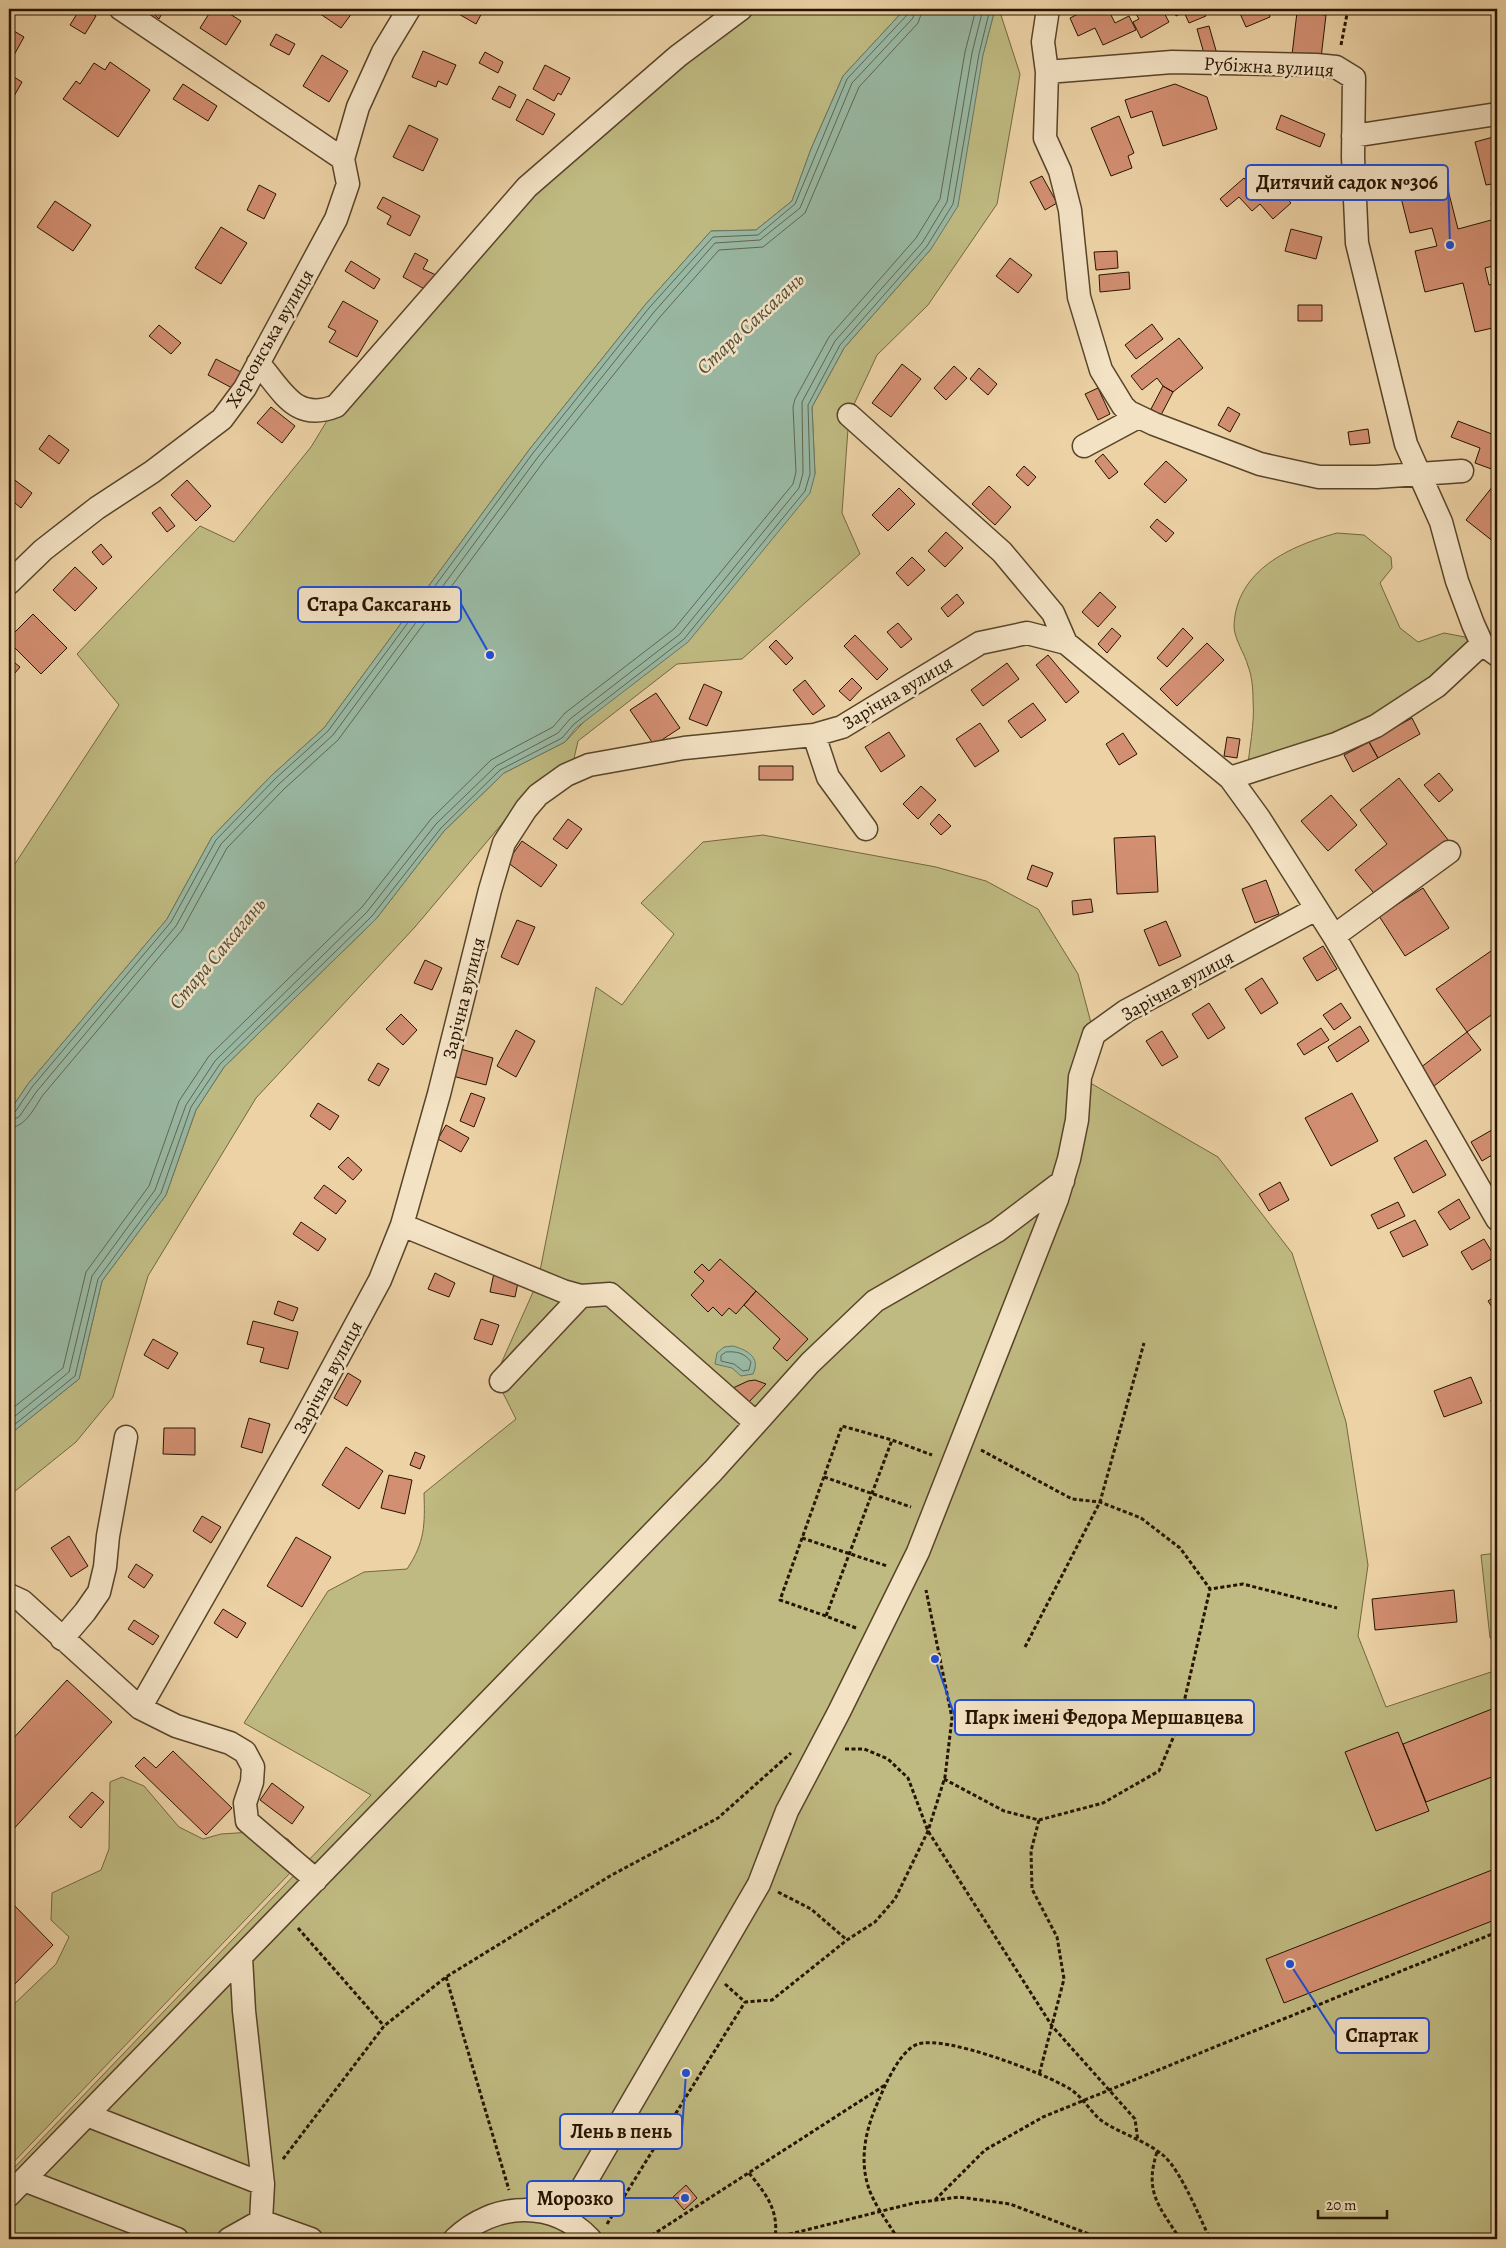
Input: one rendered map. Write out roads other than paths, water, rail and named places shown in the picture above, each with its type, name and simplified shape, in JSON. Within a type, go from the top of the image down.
[{"type":"street","points":[[121,9],[344,158]]},
{"type":"street","name":"Херсонська вулиця","points":[[9,583],[43,550],[97,508],[152,472],[222,419],[245,388],[336,219],[348,184],[344,158],[368,84],[383,52],[409,9]]},
{"type":"street","points":[[258,363],[282,394],[303,408],[314,412],[336,406],[527,187],[678,56],[741,9]]},
{"type":"street","points":[[1048,9],[1044,42],[1047,72],[1045,138],[1060,171],[1070,210],[1079,296],[1101,370],[1123,406],[1138,417],[1260,464],[1319,477],[1419,475],[1462,471]]},
{"type":"street","name":"Рубіжна вулиця","points":[[1047,72],[1172,62],[1336,67],[1354,78],[1353,136],[1357,243],[1406,444],[1441,522],[1457,580],[1490,649]]},
{"type":"street","points":[[1353,136],[1497,114]]},
{"type":"street","name":"Зарічна вулиця","points":[[849,415],[1002,552],[1053,613],[1066,642],[1230,778],[1259,818],[1334,936],[1497,1219]]},
{"type":"street","points":[[1084,446],[1138,417]]},
{"type":"street","name":"Зарічна вулиця","points":[[140,1708],[302,1424],[380,1280],[402,1225],[439,1094],[492,882],[504,843],[526,809],[538,795],[560,780],[589,765],[684,748],[814,735],[842,727],[980,643],[1027,633],[1066,642]]},
{"type":"street","points":[[1230,778],[1336,744],[1376,726],[1490,649]]},
{"type":"street","points":[[814,735],[828,777],[866,829]]},
{"type":"street","points":[[1334,936],[1449,852]]},
{"type":"street","name":"Зарічна вулиця","points":[[564,2219],[759,1884],[787,1811],[908,1572],[955,1461],[1063,1181],[1077,1120],[1080,1077],[1094,1034],[1126,1011],[1316,909]]},
{"type":"street","points":[[177,2239],[16,2188],[713,1471],[810,1363],[874,1301],[997,1231],[1063,1181]]},
{"type":"street","points":[[402,1225],[581,1296],[610,1294],[756,1423]]},
{"type":"street","points":[[501,1381],[581,1296]]},
{"type":"street","points":[[62,1639],[86,1612],[99,1592],[105,1567],[108,1536],[126,1437]]},
{"type":"street","points":[[9,1595],[22,1601],[140,1708],[176,1726],[230,1743],[245,1752],[253,1767],[252,1782],[245,1803],[248,1821],[316,1880]]},
{"type":"street","points":[[241,1957],[244,2011],[264,2184],[260,2221]]},
{"type":"street","points":[[87,2115],[264,2184]]},
{"type":"street","points":[[455,2239],[481,2219],[515,2210],[540,2211],[564,2219],[596,2235]]},
{"type":"street","points":[[228,2239],[260,2221],[311,2239]]},
{"type":"water","points":[[905,9],[995,9],[983,55],[958,206],[931,249],[844,348],[812,407],[815,474],[810,493],[688,642],[576,728],[565,742],[504,773],[444,831],[376,919],[224,1067],[196,1110],[166,1195],[102,1281],[79,1379],[9,1435],[9,1112],[28,1084],[167,919],[212,837],[271,776],[324,728],[529,450],[645,305],[711,231],[756,230],[792,201],[811,149],[843,76]]},
{"type":"water","points":[[733,1346],[748,1352],[754,1359],[755,1368],[753,1374],[741,1376],[732,1368],[715,1364],[717,1353],[724,1347]]},
{"type":"place","name":"Дитячий садок №306","points":[[1450,245]]},
{"type":"place","name":"Стара Саксагань","points":[[490,655]]},
{"type":"place","name":"Парк імені Федора Мершавцева","points":[[935,1659]]},
{"type":"place","name":"Спартак","points":[[1290,1964]]},
{"type":"place","name":"Лень в пень","points":[[686,2073]]},
{"type":"place","name":"Морозко","points":[[685,2198]]}]
